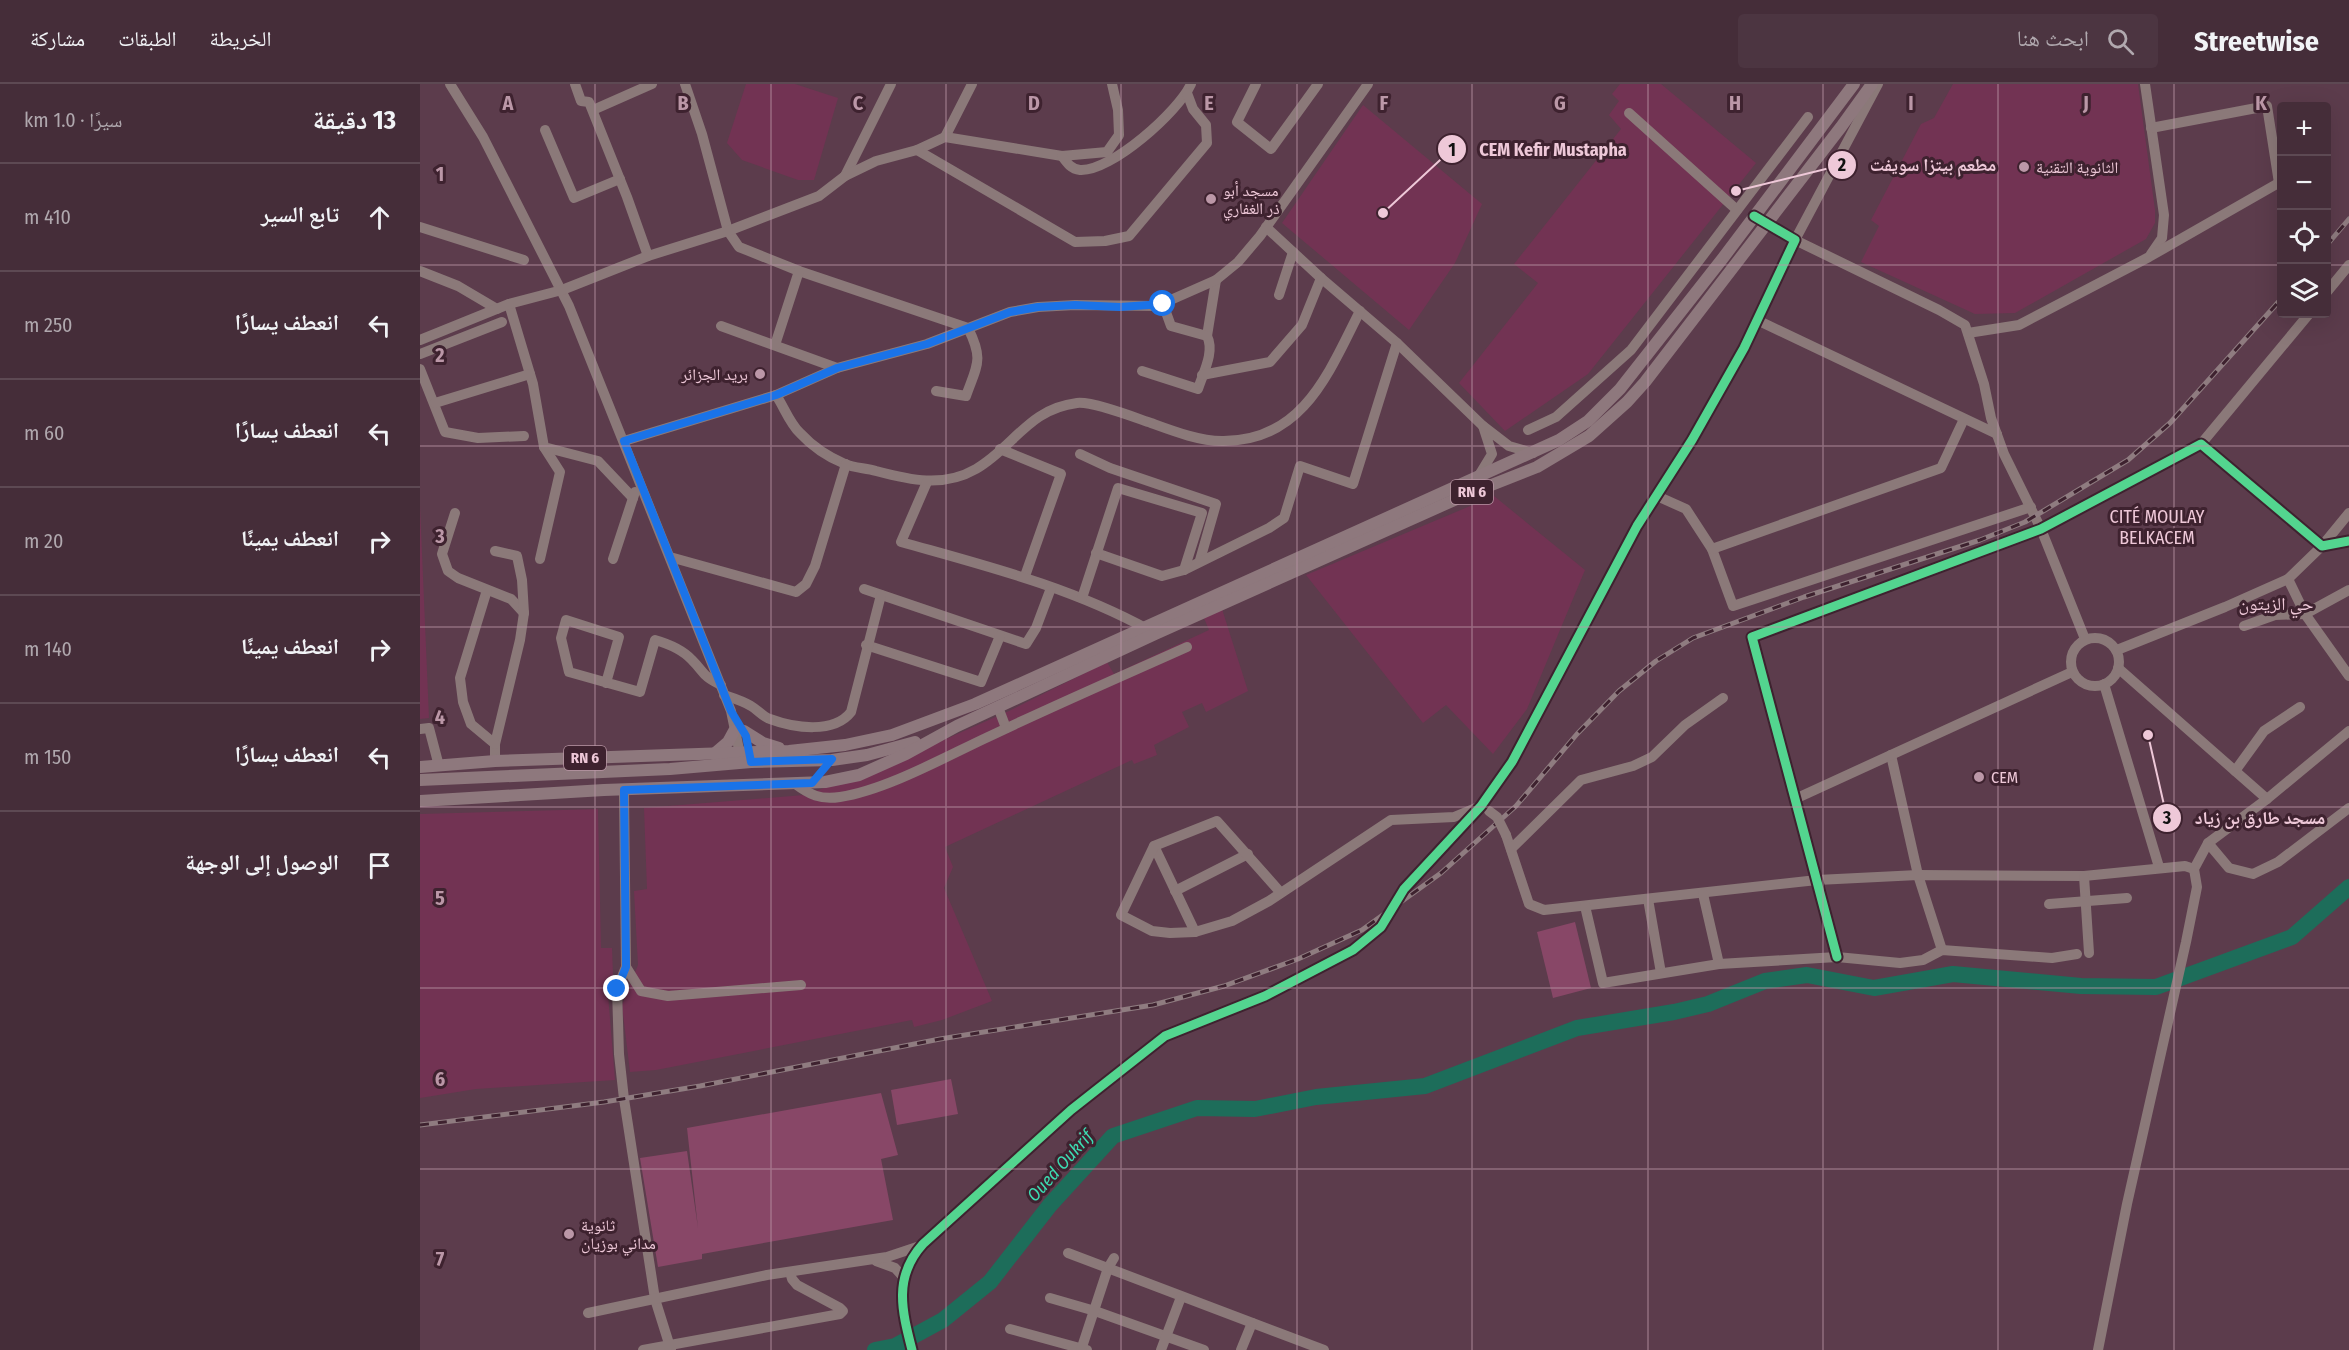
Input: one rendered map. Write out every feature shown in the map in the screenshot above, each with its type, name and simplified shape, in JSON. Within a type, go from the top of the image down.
[{"type":"main road","name":"RN 6","points":[[420,780],[670,769],[844,745],[892,735],[975,704],[1137,634],[1533,453],[1559,440],[1588,421],[1620,389],[1854,84]]},
{"type":"main road","name":"RN 6","points":[[420,767],[495,761],[714,754],[832,759],[886,751],[942,734],[1137,634],[1155,634],[1461,497],[1537,467],[1567,451],[1607,422],[1627,402],[1768,224],[1872,84]]},
{"type":"main road","points":[[714,754],[739,731],[763,743],[789,751]]},
{"type":"main road","points":[[420,801],[836,781],[859,775],[906,754],[942,734]]},
{"type":"main road","points":[[812,783],[844,745]]},
{"type":"street","points":[[450,84],[483,137],[562,290],[739,731],[746,757]]},
{"type":"street","points":[[575,84],[581,101],[589,102],[593,110],[648,256]]},
{"type":"street","points":[[593,110],[652,84]]},
{"type":"street","points":[[686,84],[728,231],[739,247],[799,271],[968,328],[975,342],[979,360],[966,396],[936,391]]},
{"type":"street","points":[[845,176],[891,84]]},
{"type":"street","points":[[945,137],[972,84]]},
{"type":"street","points":[[420,340],[509,304],[562,290],[648,256],[728,231],[819,196],[845,176],[876,161],[917,150],[945,137],[1062,156],[1107,152],[1119,135],[1118,110],[1112,84]]},
{"type":"street","points":[[1256,84],[1237,122],[1270,149],[1314,85]]},
{"type":"street","points":[[624,441],[776,395],[837,368],[927,344],[1010,312],[1038,307],[1075,305],[1120,307],[1163,304],[1216,280],[1238,262],[1266,227],[1368,84]]},
{"type":"street","points":[[912,1350],[902,1307],[905,1279],[912,1256],[923,1244],[1071,1110],[1165,1036],[1265,996],[1353,950],[1381,927],[1404,889],[1485,809],[1522,745],[1637,526],[1692,440],[1744,348],[1795,240],[1878,84]]},
{"type":"street","points":[[2145,84],[2164,215],[2162,238],[2149,257]]},
{"type":"street","points":[[917,150],[1076,242],[1121,238],[1129,236],[1207,142],[1206,125],[1193,109],[1189,89]]},
{"type":"street","points":[[1062,156],[1070,167],[1080,170],[1096,168],[1114,160],[1169,114],[1189,89]]},
{"type":"street","points":[[2151,128],[2267,106],[2277,164]]},
{"type":"street","points":[[1629,113],[1737,210]]},
{"type":"street","points":[[1528,430],[1556,417],[1631,350],[1808,117]]},
{"type":"street","points":[[545,130],[574,198],[620,179]]},
{"type":"street","points":[[1798,130],[1811,141]]},
{"type":"street","points":[[1968,333],[2019,325],[2149,257],[2277,184]]},
{"type":"street","points":[[1754,216],[1795,240],[1965,325],[2004,454],[2031,507],[2085,639]]},
{"type":"street","points":[[420,227],[524,260]]},
{"type":"street","points":[[1266,227],[1397,343],[1483,426],[1509,446],[1533,453]]},
{"type":"street","points":[[1279,295],[1293,252]]},
{"type":"street","points":[[2331,287],[2349,265]]},
{"type":"street","points":[[420,271],[459,286],[497,309]]},
{"type":"street","points":[[775,345],[799,271]]},
{"type":"street","points":[[1202,375],[1270,362],[1302,325],[1321,278]]},
{"type":"street","points":[[1142,371],[1197,389],[1211,343],[1208,336],[1216,280]]},
{"type":"street","points":[[509,304],[530,374],[544,447],[560,472],[540,559]]},
{"type":"street","points":[[1163,304],[1171,326],[1208,336]]},
{"type":"street","points":[[776,395],[798,432],[820,450],[846,464],[927,482],[950,480],[977,469],[1018,431],[1051,409],[1080,403],[1180,433],[1220,441],[1259,437],[1282,426],[1311,400],[1332,366],[1360,310]]},
{"type":"street","points":[[1837,957],[1752,637],[2041,530],[2201,444],[2306,318]]},
{"type":"street","points":[[1757,320],[1997,434]]},
{"type":"street","points":[[420,354],[502,322]]},
{"type":"street","points":[[721,326],[837,368]]},
{"type":"street","points":[[1096,553],[1162,576],[1184,570],[1200,560],[1269,528],[1284,518],[1300,466],[1353,484],[1397,343]]},
{"type":"street","points":[[420,369],[446,432],[478,438],[524,436]]},
{"type":"street","points":[[435,403],[530,374]]},
{"type":"street","points":[[1712,549],[1941,468],[1964,419]]},
{"type":"street","points":[[1483,426],[1492,454],[1504,465],[1509,478]]},
{"type":"street","points":[[2201,444],[2322,546]]},
{"type":"street","points":[[1504,465],[1509,446]]},
{"type":"street","points":[[544,447],[598,461],[633,498]]},
{"type":"street","points":[[1000,449],[1060,474],[1025,576]]},
{"type":"street","points":[[1080,454],[1110,468],[1216,504],[1200,560]]},
{"type":"street","points":[[1478,477],[1492,454]]},
{"type":"street","points":[[670,557],[796,592],[806,584],[814,566],[846,464]]},
{"type":"street","points":[[613,559],[639,480]]},
{"type":"street","points":[[927,482],[901,542],[1025,576],[1051,588],[1082,598],[1137,634]]},
{"type":"street","points":[[1082,598],[1118,488],[1202,513],[1184,570]]},
{"type":"street","points":[[1657,496],[1686,509],[1712,549],[1733,606],[2031,507]]},
{"type":"street","points":[[455,513],[442,554],[448,572],[511,599],[524,614]]},
{"type":"street","points":[[2117,650],[2288,579],[2322,546],[2349,513]]},
{"type":"street","points":[[2322,546],[2349,541]]},
{"type":"street","points":[[495,551],[517,556],[522,580],[524,614],[495,744],[495,761]]},
{"type":"street","points":[[2288,579],[2305,614],[2349,676]]},
{"type":"street","points":[[864,589],[1026,644],[1036,628],[1051,588]]},
{"type":"street","points":[[488,590],[460,678],[463,702],[471,724],[495,744]]},
{"type":"street","points":[[2244,626],[2275,615],[2305,614],[2349,590]]},
{"type":"street","points":[[606,683],[619,637],[566,620],[561,638],[569,672],[606,683],[640,692],[655,639],[673,645],[693,660],[706,678],[722,690],[752,706],[768,719],[793,725],[824,727],[844,721],[850,712],[881,595]]},
{"type":"street","points":[[866,645],[981,682],[1000,636]]},
{"type":"street","points":[[2102,638],[2117,650],[2118,668],[2115,675],[2104,684],[2089,686],[2076,678],[2072,672],[2070,656],[2073,649],[2085,639],[2102,638]]},
{"type":"street","points":[[794,783],[819,798],[857,793],[918,770],[1187,647]]},
{"type":"street","points":[[2118,668],[2267,799]]},
{"type":"street","points":[[1795,799],[2072,672]]},
{"type":"street","points":[[2104,684],[2159,867]]},
{"type":"street","points":[[1511,849],[1581,780],[1633,766],[1652,757],[1684,725],[1723,698]]},
{"type":"street","points":[[998,707],[1006,728]]},
{"type":"street","points":[[2235,771],[2264,731],[2300,707]]},
{"type":"street","points":[[420,729],[429,728],[439,766]]},
{"type":"street","points":[[2098,1350],[2127,1204],[2197,887],[2194,870],[2208,843],[2267,799],[2349,731]]},
{"type":"street","points":[[1891,755],[1918,875],[1942,950]]},
{"type":"street","points":[[624,790],[626,967],[617,989],[619,1054],[655,1299],[671,1348]]},
{"type":"street","points":[[2208,843],[2229,868],[2253,874],[2278,862],[2349,808]]},
{"type":"street","points":[[1281,893],[1217,821],[1154,846],[1121,915],[1152,931],[1195,932],[1232,921],[1281,893],[1391,820],[1454,817],[1485,809],[1497,817],[1506,835],[1528,904],[1544,910],[1817,880],[1918,875],[2084,876],[2185,866],[2194,870]]},
{"type":"street","points":[[1154,846],[1195,932]]},
{"type":"street","points":[[1175,891],[1248,854]]},
{"type":"street","points":[[2084,876],[2089,953]]},
{"type":"street","points":[[1703,894],[1719,964]]},
{"type":"street","points":[[2049,904],[2127,898]]},
{"type":"street","points":[[1648,899],[1661,973]]},
{"type":"street","points":[[1584,906],[1603,983],[1719,964],[1837,957],[1900,963],[1923,960],[1942,950],[2052,958],[2077,954]]},
{"type":"street","points":[[626,967],[641,991],[668,996],[801,985]]},
{"type":"street","points":[[588,1313],[790,1272],[904,1252],[923,1244]]},
{"type":"street","points":[[1068,1253],[1111,1263],[1181,1297],[1324,1350]]},
{"type":"street","points":[[870,1259],[895,1268],[905,1279]]},
{"type":"street","points":[[1010,1329],[1083,1349],[1111,1263]]},
{"type":"street","points":[[643,1350],[671,1348],[840,1314],[843,1311],[796,1285],[790,1272]]},
{"type":"street","points":[[1161,1350],[1181,1297]]},
{"type":"street","points":[[1050,1298],[1095,1311],[1204,1350]]},
{"type":"street","points":[[1241,1350],[1252,1323]]},
{"type":"shaded area","points":[[746,84],[795,84],[838,98],[814,180],[798,180],[742,160],[727,143]]},
{"type":"shaded area","points":[[1620,84],[1661,84],[1756,163],[1588,374],[1505,431],[1459,383],[1538,283],[1514,264],[1621,129],[1609,115],[1619,101],[1612,94]]},
{"type":"shaded area","name":"الثانوية التقنية","points":[[1953,84],[2138,84],[2155,210],[2155,223],[2146,239],[2015,313],[1975,314],[1861,262],[1879,226],[1871,220],[1921,124],[1934,118]]},
{"type":"shaded area","points":[[1363,105],[1482,204],[1455,263],[1409,330],[1282,223]]},
{"type":"shaded area","points":[[1494,496],[1585,570],[1527,709],[1493,754],[1446,705],[1423,723],[1306,575]]},
{"type":"shaded area","points":[[420,506],[429,718],[420,719]]},
{"type":"shaded area","points":[[1222,609],[1248,691],[1206,712],[1202,703],[1182,712],[1189,727],[1154,745],[1157,755],[1134,764],[1132,760],[945,847],[953,867],[944,888],[992,1001],[942,1020],[914,1027],[912,1020],[656,1070],[630,1072],[622,1005],[638,965],[634,891],[647,889],[644,808],[804,795],[901,759],[1009,711],[1107,662],[1114,674],[1209,630],[1204,618]]},
{"type":"shaded area","points":[[598,809],[601,948],[612,948],[613,975],[607,982],[615,1080],[476,1089],[420,1098],[420,814]]},
{"type":"shaded area","points":[[1575,922],[1591,988],[1553,998],[1537,932]]},
{"type":"shaded area","points":[[951,1079],[958,1114],[897,1125],[891,1090]]},
{"type":"shaded area","points":[[881,1093],[898,1155],[881,1159],[893,1220],[702,1254],[702,1259],[658,1267],[640,1158],[687,1151],[698,1228],[687,1128]]},
{"type":"waterway","name":"Oued Oukrif","points":[[875,1350],[895,1346],[943,1320],[990,1282],[1050,1205],[1113,1136],[1197,1108],[1255,1109],[1316,1097],[1425,1086],[1577,1028],[1674,1012],[1708,1004],[1765,981],[1807,975],[1874,988],[1953,974],[2081,986],[2156,987],[2292,937],[2349,887]]},
{"type":"railway","points":[[2331,240],[2349,219]]},
{"type":"railway","points":[[420,1125],[604,1102],[700,1086],[940,1039],[1153,1005],[1224,986],[1298,959],[1362,930],[1441,873],[1516,806],[1577,734],[1619,691],[1656,661],[1693,638],[1804,597],[1980,540],[2025,522],[2128,460],[2170,423],[2277,304]]},
{"type":"cycle path","points":[[912,1350],[905,1322],[902,1295],[907,1269],[923,1244],[1071,1110],[1165,1036],[1265,996],[1353,950],[1381,927],[1404,889],[1481,806],[1512,762],[1637,526],[1692,440],[1744,348],[1795,240],[1754,216]]},
{"type":"cycle path","points":[[1837,957],[1752,637],[2041,529],[2201,444],[2322,546],[2349,541]]},
{"type":"place","name":"الثانوية التقنية","points":[[2024,167]]},
{"type":"place","name":"مطعم بيتزا سويفت","points":[[1736,191]]},
{"type":"place","name":"مسجد أبو ذر الغفاري","points":[[1211,199]]},
{"type":"place","name":"CEM Kefir Mustapha","points":[[1383,213]]},
{"type":"place","name":"بريد الجزائر","points":[[760,374]]},
{"type":"place","name":"مسجد طارق بن زياد","points":[[2148,735]]},
{"type":"place","name":"CEM","points":[[1979,777]]},
{"type":"place","name":"ثانوية مداني بوزيان","points":[[569,1234]]},
{"type":"district","name":"CITÉ MOULAY BELKACEM","points":[[2157,527]]},
{"type":"district","name":"حي الزيتون","points":[[2276,604]]},
{"type":"route","points":[[617,989],[626,967],[624,790],[812,783],[832,759],[751,762],[746,736],[731,711],[624,441],[776,395],[837,368],[927,344],[1010,312],[1038,307],[1075,305],[1120,307],[1163,304]]}]
